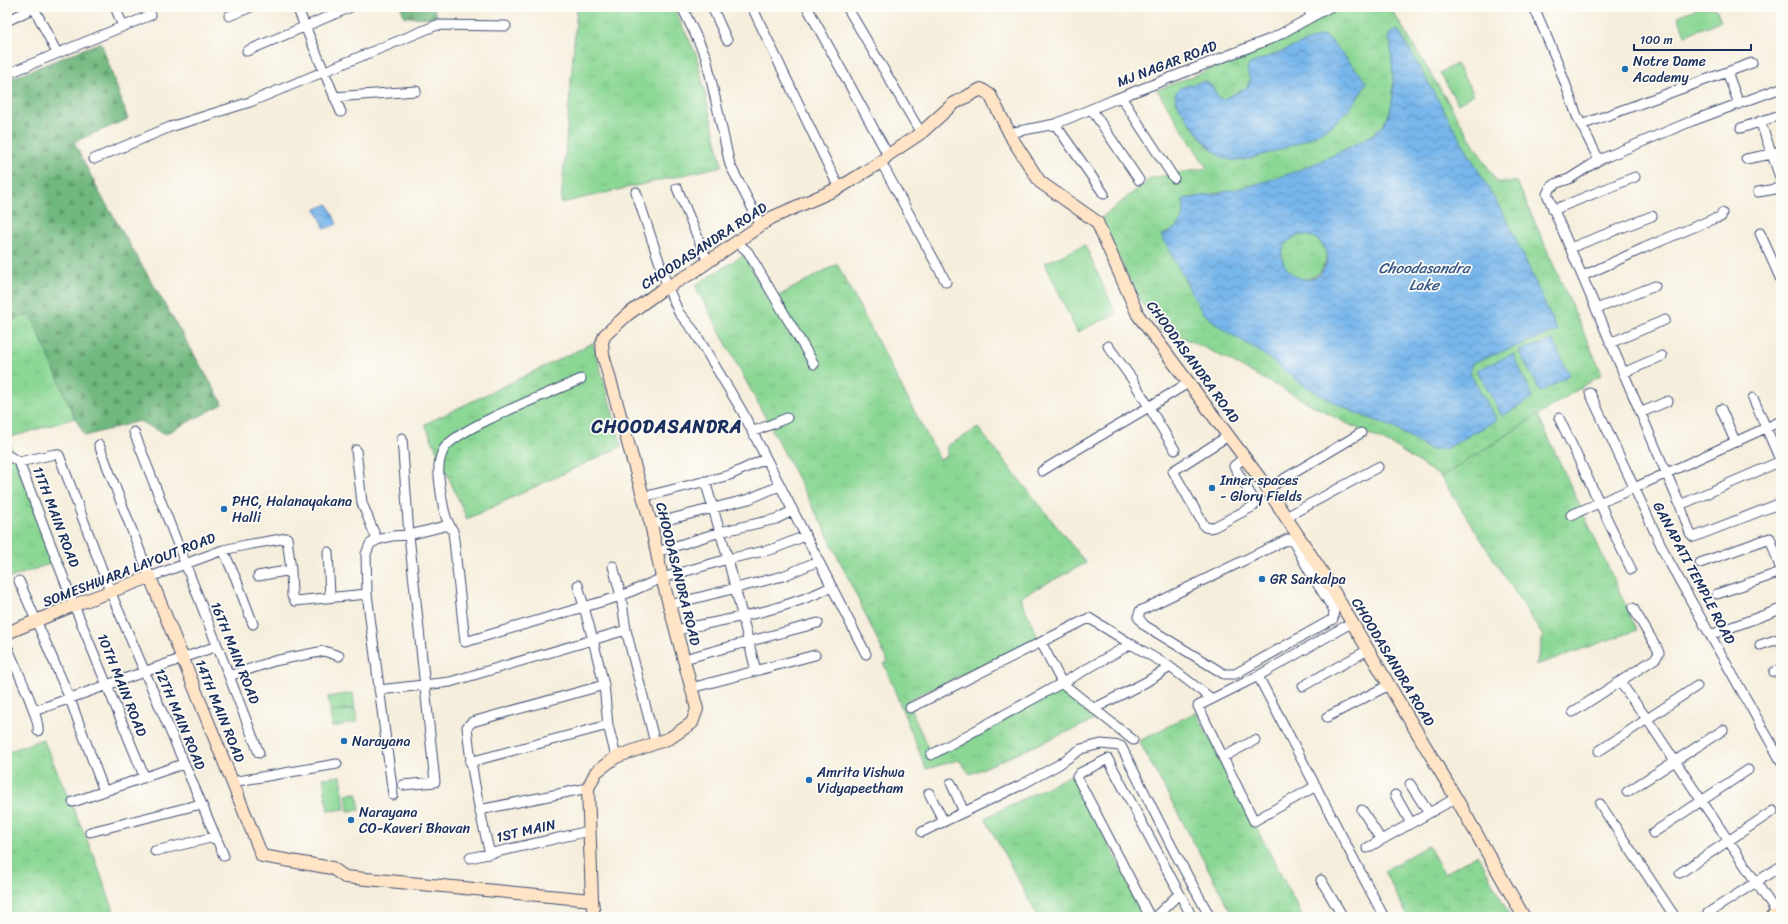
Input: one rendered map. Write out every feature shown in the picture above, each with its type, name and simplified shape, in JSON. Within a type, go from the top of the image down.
[{"type":"street","points":[[115,7],[123,26]]},
{"type":"street","points":[[229,16],[251,7]]},
{"type":"street","points":[[297,7],[340,112]]},
{"type":"street","points":[[247,51],[351,7]]},
{"type":"street","points":[[682,7],[706,57],[730,165],[761,225]]},
{"type":"street","points":[[712,7],[727,40]]},
{"type":"street","points":[[752,7],[839,188]]},
{"type":"street","points":[[807,7],[885,158],[946,282]]},
{"type":"street","points":[[847,7],[921,133]]},
{"type":"street","points":[[1308,7],[1311,18]]},
{"type":"street","name":"MJ NAGAR ROAD","points":[[1009,133],[1054,124],[1092,110],[1121,97],[1273,38],[1330,7]]},
{"type":"street","points":[[1534,7],[1581,125],[1599,160]]},
{"type":"street","points":[[7,21],[35,8],[57,53]]},
{"type":"street","points":[[7,74],[151,14]]},
{"type":"street","points":[[94,159],[170,127],[250,102],[437,24],[506,26]]},
{"type":"street","points":[[1581,125],[1752,62]]},
{"type":"street","points":[[1727,72],[1739,104]]},
{"type":"street","points":[[1781,88],[1692,121],[1599,160],[1569,179],[1557,183],[1550,188],[1547,194],[1680,505],[1690,533],[1694,537],[1781,503]]},
{"type":"street","name":"CHOODASANDRA ROAD","points":[[588,788],[596,772],[616,757],[670,738],[692,723],[697,709],[662,578],[651,524],[602,355],[602,342],[605,335],[627,315],[660,291],[668,288],[708,262],[771,218],[839,188],[921,133],[953,104],[981,89],[990,95],[1009,133],[1040,182],[1097,222],[1138,315],[1188,383],[1224,439],[1244,458],[1286,517],[1319,577],[1351,623],[1389,685],[1524,917]]},
{"type":"street","points":[[334,97],[416,92]]},
{"type":"street","points":[[1121,97],[1174,178]]},
{"type":"street","points":[[1092,110],[1139,180]]},
{"type":"street","points":[[1741,128],[1780,115]]},
{"type":"street","points":[[1760,121],[1777,152],[1781,180]]},
{"type":"street","points":[[1054,124],[1104,194]]},
{"type":"street","points":[[1746,159],[1777,152]]},
{"type":"street","points":[[1553,210],[1636,177]]},
{"type":"street","points":[[677,188],[708,262]]},
{"type":"street","points":[[1758,192],[1781,188]]},
{"type":"street","points":[[636,192],[668,288],[679,313],[694,331],[742,411],[765,459],[866,654]]},
{"type":"street","points":[[1583,276],[1644,248],[1721,217],[1722,213]]},
{"type":"street","points":[[1570,248],[1652,216]]},
{"type":"street","points":[[1760,233],[1781,280]]},
{"type":"street","points":[[737,242],[748,252],[814,364]]},
{"type":"street","points":[[1596,309],[1655,286]]},
{"type":"street","points":[[1610,343],[1665,320]]},
{"type":"street","points":[[1108,346],[1132,379],[1175,450]]},
{"type":"street","points":[[1623,373],[1662,356]]},
{"type":"street","points":[[581,379],[469,429],[444,448],[438,470],[443,506],[449,525],[453,531],[465,642],[499,630],[584,608],[621,596],[662,578],[728,559],[773,549],[805,536]]},
{"type":"street","points":[[1042,471],[1188,383]]},
{"type":"street","name":"GANAPATI TEMPLE ROAD","points":[[1590,393],[1667,558],[1781,761]]},
{"type":"street","points":[[1680,505],[1781,462],[1752,398]]},
{"type":"street","points":[[1640,413],[1668,401]]},
{"type":"street","points":[[1721,409],[1735,441]]},
{"type":"street","points":[[752,432],[787,418]]},
{"type":"street","points":[[1559,418],[1631,569]]},
{"type":"street","points":[[1571,515],[1781,421]]},
{"type":"street","name":"16TH MAIN ROAD","points":[[134,432],[259,753]]},
{"type":"street","points":[[1267,489],[1361,432]]},
{"type":"street","points":[[402,438],[409,535],[435,782],[403,785]]},
{"type":"street","points":[[1224,439],[1173,471],[1205,527],[1214,527],[1254,506],[1254,500],[1234,466],[1244,458]]},
{"type":"street","points":[[99,445],[150,577]]},
{"type":"street","points":[[356,450],[362,503],[377,540]]},
{"type":"street","name":"12TH MAIN ROAD","points":[[20,462],[55,454],[59,455],[110,592],[224,856]]},
{"type":"street","points":[[7,455],[20,462]]},
{"type":"street","points":[[643,497],[730,475],[765,459]]},
{"type":"street","name":"11TH MAIN ROAD","points":[[20,462],[74,605]]},
{"type":"street","points":[[1286,517],[1378,467]]},
{"type":"street","points":[[705,481],[728,559],[756,671]]},
{"type":"street","points":[[651,524],[749,499],[779,486]]},
{"type":"street","points":[[657,552],[720,532],[760,523],[792,511]]},
{"type":"street","points":[[393,795],[367,594],[366,554],[370,544],[377,540],[392,536],[409,535],[449,525]]},
{"type":"street","name":"SOMESHWARA LAYOUT ROAD","points":[[7,633],[37,622],[74,605],[223,550],[286,538],[291,570]]},
{"type":"street","points":[[1700,563],[1770,538],[1781,571],[1717,594]]},
{"type":"street","points":[[1288,539],[1294,543],[1319,577],[1334,610],[1333,619],[1236,674],[1224,674],[1144,625],[1138,618],[1140,611],[1288,539]]},
{"type":"street","points":[[223,550],[254,624]]},
{"type":"street","points":[[328,552],[330,597]]},
{"type":"street","points":[[669,604],[735,589],[790,574],[818,561]]},
{"type":"street","points":[[613,566],[621,596],[626,630],[655,743]]},
{"type":"street","points":[[258,576],[291,570],[292,596],[296,601],[367,594]]},
{"type":"street","name":"14TH MAIN ROAD","points":[[150,577],[262,856],[332,868],[346,877],[592,900]]},
{"type":"street","points":[[19,581],[70,699],[104,791]]},
{"type":"street","points":[[578,586],[604,685],[608,725],[616,757]]},
{"type":"street","points":[[676,630],[760,613],[799,600],[831,586]]},
{"type":"street","name":"10TH MAIN ROAD","points":[[74,605],[144,776]]},
{"type":"street","points":[[1573,712],[1656,658],[1659,653],[1633,608]]},
{"type":"street","points":[[1710,635],[1781,609]]},
{"type":"street","points":[[910,708],[1089,618],[1170,667],[1212,699]]},
{"type":"street","points":[[684,659],[818,623]]},
{"type":"street","points":[[1316,786],[1254,821],[1198,706],[1258,676],[1351,623]]},
{"type":"street","points":[[379,690],[450,682],[626,630]]},
{"type":"street","points":[[1760,645],[1781,638]]},
{"type":"street","points":[[1041,642],[1062,683],[1133,740]]},
{"type":"street","points":[[931,755],[1131,644]]},
{"type":"street","points":[[7,646],[34,711],[39,728],[38,731]]},
{"type":"street","points":[[34,711],[217,646]]},
{"type":"street","points":[[1303,686],[1368,650]]},
{"type":"street","points":[[230,676],[274,661],[324,651],[339,656]]},
{"type":"street","points":[[691,688],[815,655]]},
{"type":"street","points":[[1095,708],[1146,682],[1170,667]]},
{"type":"street","points":[[1258,676],[1384,917]]},
{"type":"street","points":[[1620,682],[1647,719],[1777,915]]},
{"type":"street","points":[[490,854],[479,810],[470,762],[467,727],[472,722],[604,685]]},
{"type":"street","points":[[1327,717],[1389,685]]},
{"type":"street","points":[[1599,751],[1696,686]]},
{"type":"street","points":[[470,762],[608,725]]},
{"type":"street","points":[[1627,792],[1723,730]]},
{"type":"street","points":[[1223,757],[1255,740]]},
{"type":"street","points":[[922,832],[1021,785],[1058,765],[1081,749],[1101,744],[1121,746],[1174,851],[1210,917]]},
{"type":"street","points":[[1150,917],[1077,777],[1080,773],[1108,760],[1192,917]]},
{"type":"street","points":[[73,802],[144,776],[183,764]]},
{"type":"street","points":[[232,782],[337,764]]},
{"type":"street","points":[[1653,833],[1748,770]]},
{"type":"street","points":[[951,783],[964,812]]},
{"type":"street","points":[[1410,784],[1429,813]]},
{"type":"street","points":[[479,810],[588,788],[592,900],[594,917]]},
{"type":"street","points":[[929,793],[944,822]]},
{"type":"street","points":[[1395,795],[1411,823]]},
{"type":"street","points":[[1367,848],[1456,798]]},
{"type":"street","points":[[90,832],[201,804]]},
{"type":"street","points":[[1600,804],[1676,917]]},
{"type":"street","points":[[1362,810],[1381,840]]},
{"type":"street","points":[[1680,873],[1773,811]]},
{"type":"street","name":"1ST MAIN","points":[[470,858],[589,831]]},
{"type":"street","points":[[155,851],[215,837]]},
{"type":"street","points":[[1708,913],[1781,866]]},
{"type":"street","points":[[1321,880],[1343,917]]},
{"type":"street","points":[[1155,917],[1179,894]]},
{"type":"green space","points":[[401,7],[433,7],[438,18],[404,17]]},
{"type":"green space","points":[[577,7],[673,7],[696,54],[722,166],[561,203]]},
{"type":"green space","points":[[1337,7],[1390,7],[1497,182],[1517,182],[1602,374],[1441,477],[1394,446],[1344,422],[1221,356],[1170,331],[1162,332],[1139,299],[1100,219],[1151,178],[1207,168],[1157,90],[1272,43]],"holes":[[[1398,30],[1557,330],[1472,363],[1470,374],[1497,420],[1426,448],[1393,427],[1354,412],[1319,394],[1259,351],[1215,323],[1161,235],[1177,227],[1184,212],[1184,199],[1206,196],[1268,181],[1289,174],[1328,158],[1366,139],[1381,128],[1385,123],[1391,109],[1393,91],[1391,44],[1389,42]],[[1327,38],[1367,82],[1355,101],[1342,116],[1313,136],[1239,161],[1228,159],[1218,154],[1202,140],[1177,103],[1206,81],[1211,85],[1219,98],[1224,99],[1246,89],[1250,80]]]},
{"type":"green space","points":[[1701,7],[1715,7],[1721,21],[1685,35],[1678,16]]},
{"type":"green space","points":[[101,42],[128,119],[74,142],[98,190],[223,404],[165,434],[139,421],[85,436],[75,418],[31,315],[7,320],[7,80]]},
{"type":"green space","points":[[1456,64],[1474,94],[1458,104],[1440,73]]},
{"type":"green space","points":[[1308,235],[1313,236],[1320,241],[1325,248],[1325,266],[1320,273],[1313,278],[1300,279],[1295,278],[1288,273],[1283,266],[1282,253],[1283,248],[1288,241],[1295,236]]},
{"type":"green space","points":[[1085,245],[1116,314],[1077,332],[1045,263]]},
{"type":"green space","points":[[744,255],[769,301],[837,264],[940,460],[947,456],[947,446],[978,428],[1086,563],[1020,597],[1039,640],[907,700],[931,755],[1060,686],[1097,719],[970,774],[959,760],[926,769],[884,664],[888,662],[824,528],[695,285]]},
{"type":"green space","points":[[31,315],[75,418],[8,438],[55,562],[7,579],[7,320]]},
{"type":"green space","points":[[593,343],[622,446],[467,519],[425,424]]},
{"type":"green space","points":[[1538,415],[1637,630],[1536,665],[1543,636],[1441,477]]},
{"type":"green space","points":[[353,693],[355,708],[330,711],[328,697]]},
{"type":"green space","points":[[355,709],[357,722],[332,727],[330,712]]},
{"type":"green space","points":[[1196,712],[1303,917],[1234,917],[1139,741]]},
{"type":"green space","points":[[43,739],[94,856],[116,917],[7,917],[7,752]]},
{"type":"green space","points":[[1071,775],[1148,917],[1038,917],[985,818]]},
{"type":"green space","points":[[341,776],[345,809],[328,811],[323,778]]},
{"type":"green space","points":[[357,793],[360,810],[348,811],[346,794]]},
{"type":"green space","points":[[1428,845],[1444,874],[1478,854],[1510,917],[1408,917],[1384,871]]},
{"type":"water","name":"Choodasandra Lake","points":[[1398,30],[1510,226],[1557,331],[1472,363],[1470,374],[1497,420],[1445,449],[1431,450],[1393,427],[1354,412],[1319,394],[1304,385],[1259,351],[1223,329],[1202,312],[1161,235],[1172,230],[1180,222],[1184,212],[1183,199],[1205,196],[1268,181],[1288,174],[1328,158],[1366,139],[1381,128],[1385,123],[1391,109],[1393,91],[1391,44],[1388,37],[1391,32]],"holes":[[[1299,235],[1305,235],[1317,239],[1325,248],[1327,253],[1325,266],[1317,276],[1308,280],[1298,277],[1289,271],[1283,262],[1282,252],[1287,243]]]},
{"type":"water","points":[[1323,35],[1331,41],[1367,82],[1348,110],[1337,120],[1326,129],[1300,142],[1247,159],[1230,160],[1224,158],[1212,149],[1197,132],[1184,115],[1176,100],[1175,94],[1180,88],[1204,81],[1211,85],[1219,98],[1224,99],[1248,87],[1250,80],[1247,69],[1250,64]]},
{"type":"water","points":[[328,204],[337,224],[325,229],[316,209]]},
{"type":"water","points":[[1553,340],[1569,375],[1541,392],[1519,351]]},
{"type":"water","points":[[1513,354],[1533,398],[1502,416],[1477,370]]},
{"type":"place","name":"Notre Dame Academy","points":[[1625,69]]},
{"type":"place","name":"Inner spaces - Glory Fields","points":[[1212,488]]},
{"type":"place","name":"PHC, Halanayakana Halli","points":[[224,509]]},
{"type":"place","name":"GR Sankalpa","points":[[1262,579]]},
{"type":"place","name":"Narayana","points":[[344,741]]},
{"type":"place","name":"Amrita Vishwa Vidyapeetham","points":[[809,780]]},
{"type":"place","name":"Narayana CO-Kaveri Bhavan","points":[[351,820]]},
{"type":"district","name":"CHOODASANDRA","points":[[667,427]]}]
